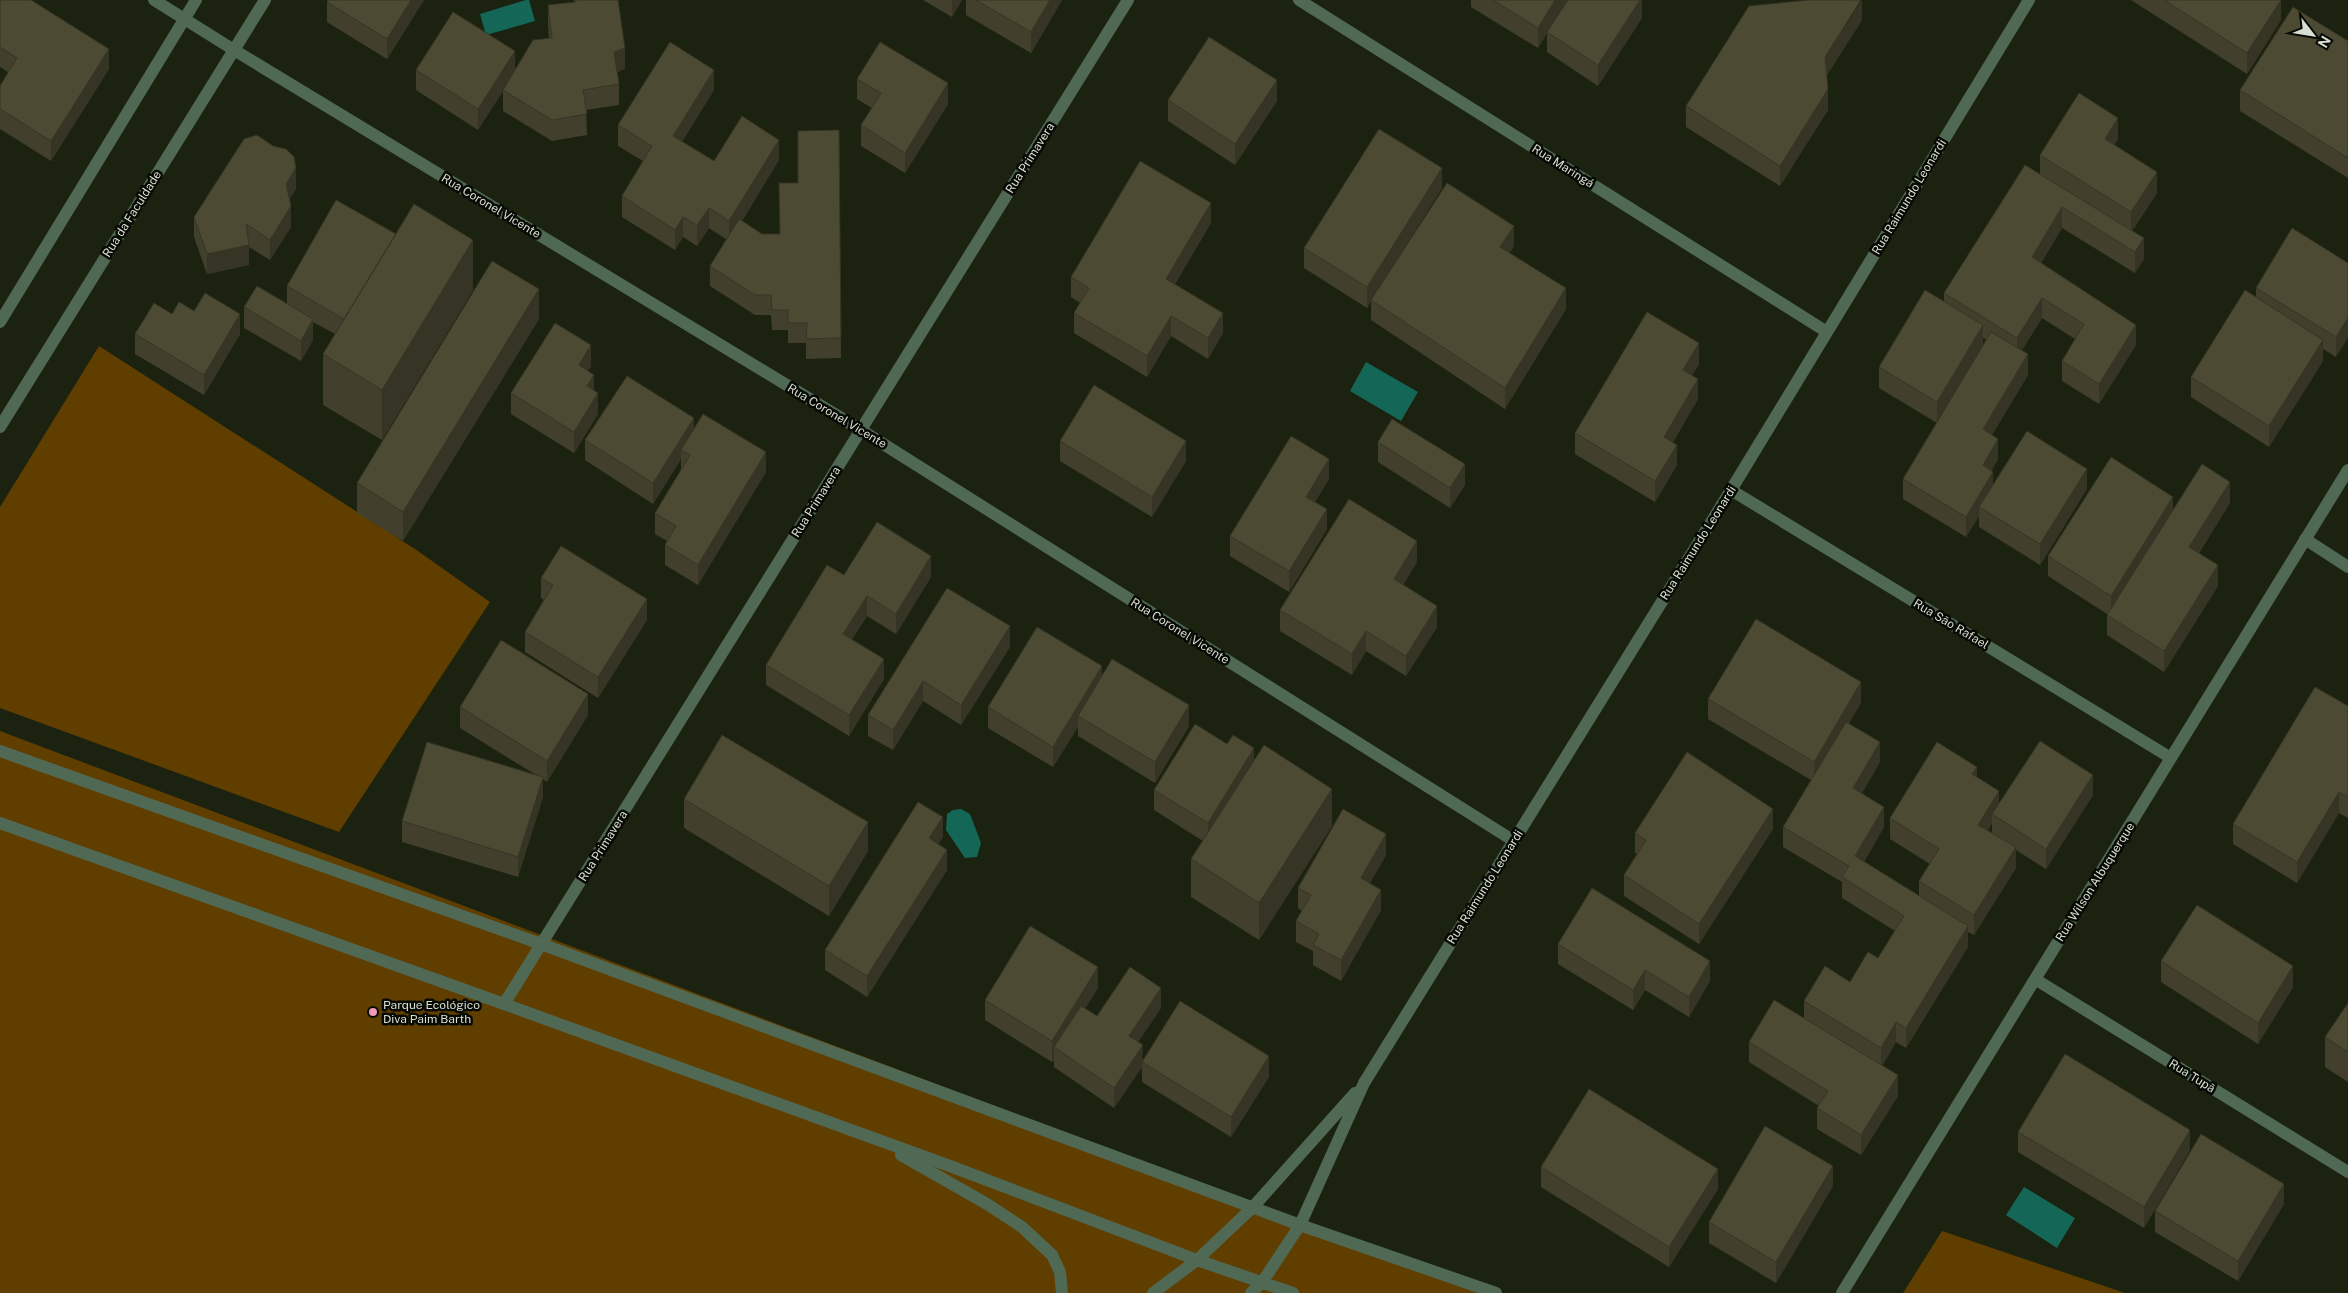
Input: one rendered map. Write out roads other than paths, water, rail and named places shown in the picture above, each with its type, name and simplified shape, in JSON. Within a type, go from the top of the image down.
[{"type":"street","name":"Rua Coronel Vicente","points":[[154,0],[861,430],[1514,841]]},
{"type":"street","points":[[0,322],[196,0]]},
{"type":"street","name":"Rua da Faculdade","points":[[0,427],[265,0]]},
{"type":"street","name":"Rua Primavera","points":[[504,1004],[1128,0]]},
{"type":"street","name":"Rua Maringá","points":[[1299,0],[1827,332]]},
{"type":"street","name":"Rua Raimundo Leonardi","points":[[1251,1293],[1263,1281],[1300,1224],[1364,1084],[1731,490],[2029,0]]},
{"type":"street","name":"Rua Wilson Albuquerque","points":[[1842,1293],[2348,470]]},
{"type":"street","name":"Rua São Rafael","points":[[1731,490],[2171,758]]},
{"type":"street","points":[[2305,540],[2348,567]]},
{"type":"street","points":[[0,751],[541,944],[1253,1207],[1496,1293]]},
{"type":"street","points":[[0,823],[504,1004],[872,1140],[950,1166],[1197,1260],[1263,1281],[1293,1293]]},
{"type":"street","name":"Rua Tupã","points":[[2035,979],[2348,1172]]},
{"type":"street","name":"Rua Raimundo Leonardi","points":[[1153,1293],[1197,1260],[1253,1207],[1364,1084]]},
{"type":"street","points":[[872,1140],[987,1204],[1022,1227],[1052,1255],[1060,1272],[1062,1293]]},
{"type":"water","points":[[529,0],[535,21],[486,35],[480,14]]},
{"type":"water","points":[[1366,362],[1418,392],[1401,421],[1350,391]]},
{"type":"water","points":[[961,809],[970,814],[981,843],[977,857],[965,858],[946,830],[947,814],[953,810]]},
{"type":"water","points":[[2024,1187],[2075,1218],[2057,1248],[2006,1215]]},
{"type":"place","name":"Parque Ecológico Diva Paim Barth","points":[[373,1012]]}]
